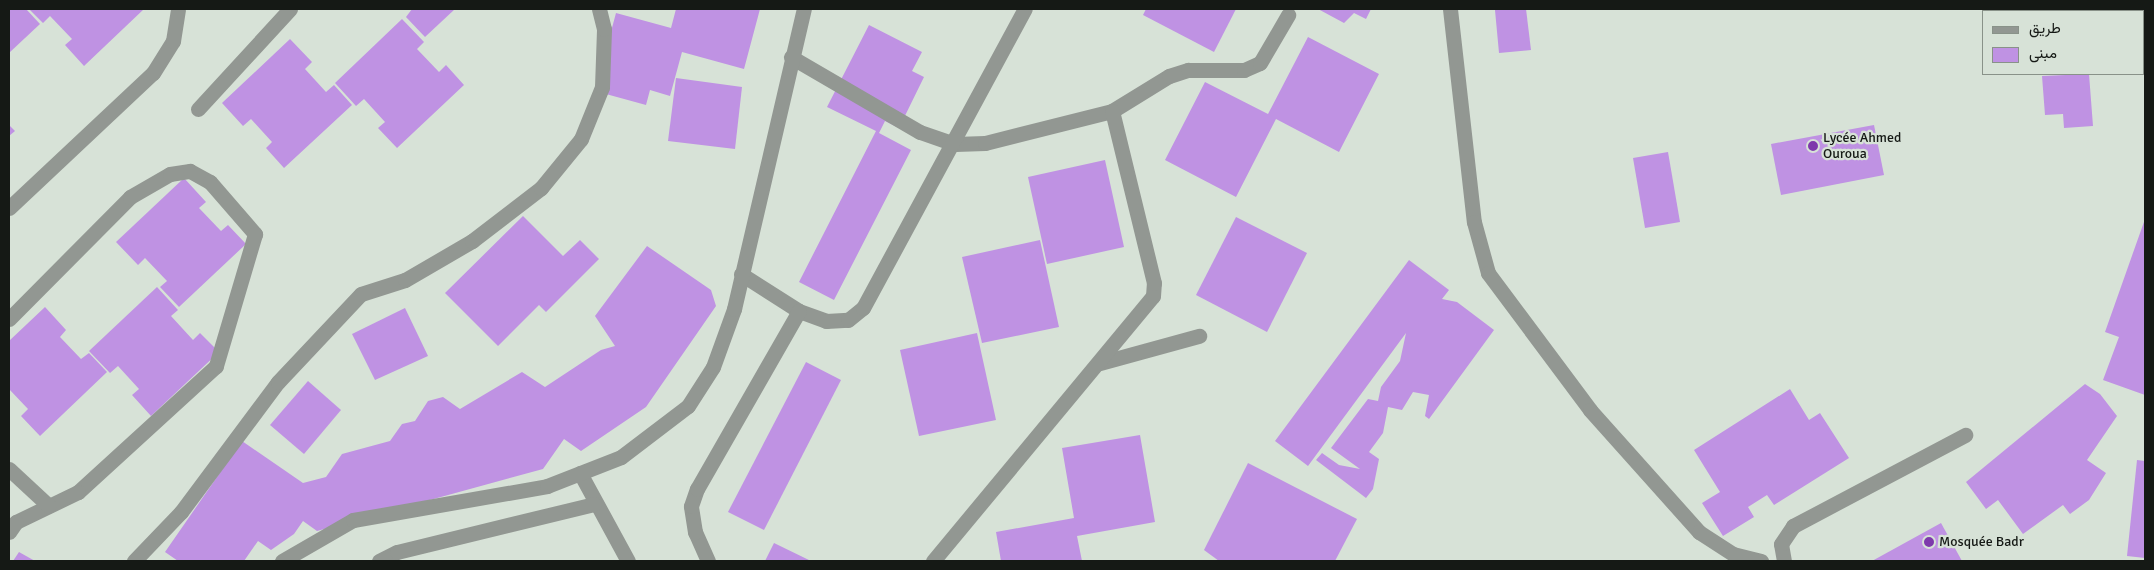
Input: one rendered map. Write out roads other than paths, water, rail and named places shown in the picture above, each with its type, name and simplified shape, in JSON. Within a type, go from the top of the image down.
[{"type":"street","points":[[9,208],[153,73],[173,41],[178,9]]},
{"type":"street","points":[[198,109],[290,9]]},
{"type":"street","points":[[134,561],[181,512],[278,382],[361,294],[405,280],[472,241],[541,188],[581,139],[602,87],[604,29],[599,9]]},
{"type":"street","points":[[282,561],[353,520],[547,486],[621,457],[688,406],[713,367],[742,274],[804,9]]},
{"type":"street","points":[[742,274],[799,311],[826,322],[848,320],[863,308],[955,144],[1025,9]]},
{"type":"street","points":[[1450,9],[1474,222],[1488,272],[1590,410],[1698,532],[1733,554],[1761,561]]},
{"type":"street","points":[[791,58],[920,132],[955,144],[985,143],[1112,111],[1168,76],[1188,70],[1244,70],[1260,62],[1288,15]]},
{"type":"street","points":[[933,561],[971,510],[1100,363],[1146,306],[1154,283],[1112,111]]},
{"type":"street","points":[[9,318],[130,197],[170,174],[190,171],[210,182],[255,234],[216,366],[78,492],[16,522],[9,532]]},
{"type":"street","points":[[708,561],[693,515],[697,489],[799,311]]},
{"type":"street","points":[[1100,363],[1199,336]]},
{"type":"street","points":[[1784,561],[1781,544],[1793,526],[1965,435]]},
{"type":"street","points":[[9,469],[49,506]]},
{"type":"street","points":[[580,473],[594,504],[628,561]]},
{"type":"street","points":[[379,561],[397,552],[594,504]]},
{"type":"place","name":"Lycée Ahmed Ouroua","points":[[1813,146]]},
{"type":"place","name":"Mosquée Badr","points":[[1929,542]]}]
